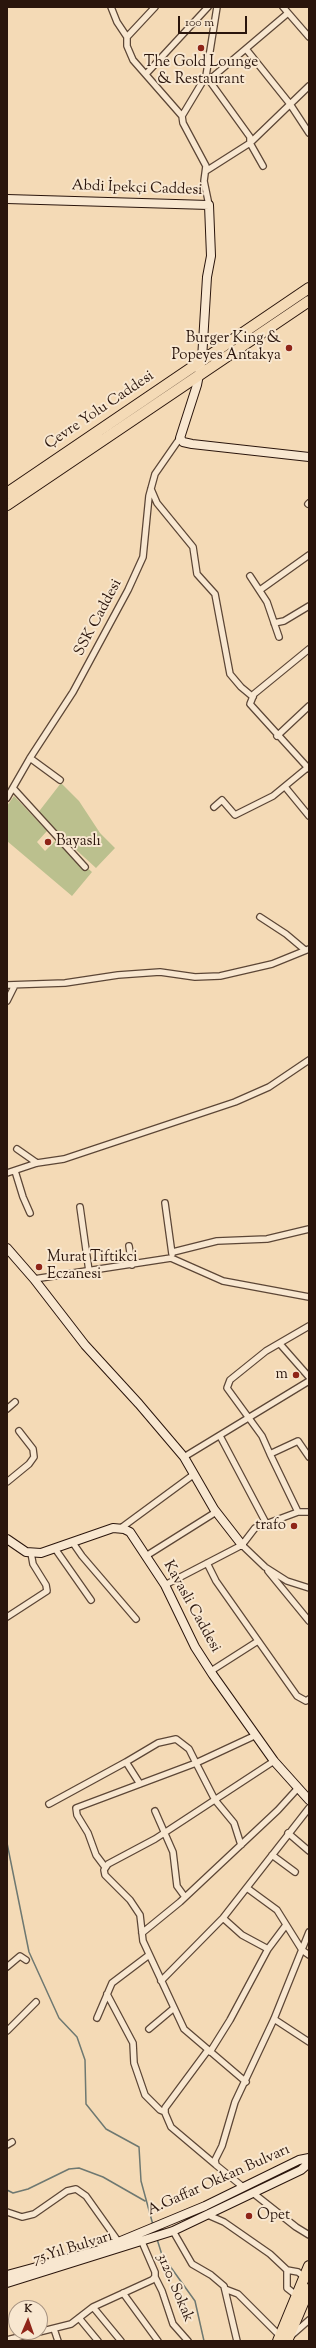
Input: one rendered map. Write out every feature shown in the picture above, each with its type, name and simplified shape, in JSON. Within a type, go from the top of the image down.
[{"type":"highway","name":"Çevre Yolu Caddesi","points":[[7,493],[202,359],[309,288]]},
{"type":"highway","name":"Çevre Yolu Caddesi","points":[[7,505],[309,301]]},
{"type":"highway","points":[[283,2339],[296,2295],[309,2266]]},
{"type":"highway","points":[[283,2339],[309,2289]]},
{"type":"street","points":[[111,7],[117,22],[127,37],[127,46],[134,60],[182,116],[183,124],[199,150],[206,166],[204,181],[209,205]]},
{"type":"street","points":[[127,37],[155,7]]},
{"type":"street","points":[[146,74],[208,7]]},
{"type":"street","points":[[217,7],[208,78],[250,137],[250,143],[263,166]]},
{"type":"street","points":[[283,7],[309,37]]},
{"type":"street","points":[[182,116],[208,78],[246,49],[288,13]]},
{"type":"street","points":[[246,49],[290,104],[309,133]]},
{"type":"street","points":[[206,171],[250,143],[309,86]]},
{"type":"street","name":"Abdi İpekçi Caddesi","points":[[7,199],[209,205],[211,256],[207,278],[202,359],[200,375],[180,438]]},
{"type":"street","points":[[180,438],[183,442],[192,444],[308,455]]},
{"type":"street","name":"SSK Caddesi","points":[[7,798],[30,758],[73,692],[128,590],[143,557],[151,489],[155,474],[180,438]]},
{"type":"street","points":[[151,489],[157,503],[186,537],[192,547],[197,574],[215,594],[230,674],[241,687],[253,697]]},
{"type":"street","points":[[260,590],[309,556]]},
{"type":"street","points":[[250,576],[260,590],[279,637]]},
{"type":"street","points":[[274,623],[284,621],[309,606]]},
{"type":"street","points":[[214,807],[222,800],[235,815],[265,801],[286,788],[308,769],[250,704],[253,697],[309,649]]},
{"type":"street","points":[[277,736],[309,706]]},
{"type":"street","points":[[30,758],[60,780]]},
{"type":"street","points":[[13,788],[84,867]]},
{"type":"street","points":[[286,788],[309,816]]},
{"type":"street","points":[[260,917],[307,949]]},
{"type":"street","points":[[7,985],[65,983],[118,975],[160,972],[196,977],[220,976],[272,964],[307,949]]},
{"type":"street","points":[[7,1001],[15,985]]},
{"type":"street","points":[[7,1173],[37,1163],[64,1159],[235,1102],[269,1087],[309,1060]]},
{"type":"street","points":[[17,1149],[37,1163]]},
{"type":"street","points":[[15,1171],[23,1197],[30,1213]]},
{"type":"street","points":[[165,1203],[172,1255]]},
{"type":"street","points":[[80,1207],[89,1271]]},
{"type":"street","points":[[34,1279],[132,1265],[172,1255],[217,1241],[267,1239],[309,1229]]},
{"type":"street","points":[[129,1246],[132,1265]]},
{"type":"street","points":[[7,1248],[34,1279],[85,1345],[139,1404],[184,1458],[216,1512],[242,1545],[265,1568],[309,1621]]},
{"type":"street","points":[[172,1255],[223,1281],[309,1297]]},
{"type":"street","points":[[298,1512],[262,1436],[227,1388],[228,1384],[266,1351],[309,1326]]},
{"type":"street","points":[[280,1344],[309,1377]]},
{"type":"street","points":[[184,1458],[249,1419],[268,1404],[309,1381]]},
{"type":"street","points":[[7,1409],[15,1402]]},
{"type":"street","points":[[7,1482],[29,1464],[34,1457],[33,1449],[18,1431]]},
{"type":"street","points":[[220,1436],[266,1523]]},
{"type":"street","points":[[270,1454],[298,1441],[309,1456]]},
{"type":"street","points":[[7,1539],[31,1553],[41,1553],[56,1550],[113,1528],[121,1528],[193,1475]]},
{"type":"street","points":[[146,1556],[216,1512]]},
{"type":"street","points":[[165,1586],[242,1545],[251,1531],[266,1523],[298,1512],[309,1512]]},
{"type":"street","name":"Kavasli Caddesi","points":[[121,1528],[130,1532],[146,1556],[165,1586],[195,1647],[254,1736],[309,1800]]},
{"type":"street","points":[[73,1543],[82,1556],[136,1619]]},
{"type":"street","points":[[56,1550],[91,1600]]},
{"type":"street","points":[[7,1617],[47,1591],[46,1585],[33,1564],[31,1553]]},
{"type":"street","points":[[207,1563],[216,1581],[297,1696],[306,1700],[309,1699]]},
{"type":"street","points":[[265,1568],[287,1581],[309,1588]]},
{"type":"street","points":[[211,1672],[258,1641]]},
{"type":"street","points":[[246,2082],[184,2029],[142,1940],[140,1915],[130,1900],[105,1874],[105,1867],[96,1855],[88,1833],[76,1815],[76,1808],[196,1763],[254,1736]]},
{"type":"street","points":[[49,1804],[158,1743],[176,1739],[188,1749],[216,1800],[234,1823],[241,1845]]},
{"type":"street","points":[[105,1867],[216,1800],[274,1761]]},
{"type":"street","points":[[126,1762],[140,1784]]},
{"type":"street","points":[[142,1933],[185,1897],[241,1845],[298,1788]]},
{"type":"street","points":[[161,1981],[223,1918],[309,1808]]},
{"type":"street","points":[[154,1811],[173,1852],[177,1886],[185,1897]]},
{"type":"street","points":[[288,1833],[309,1851]]},
{"type":"street","points":[[272,1856],[295,1872]]},
{"type":"street","points":[[247,1888],[277,1910],[302,1950],[309,1955]]},
{"type":"street","points":[[223,1918],[242,1935],[268,1949]]},
{"type":"street","points":[[243,2187],[171,2127],[165,2112],[165,2108],[209,2051],[230,2020],[268,1949],[286,1925]]},
{"type":"street","points":[[216,2165],[215,2160],[230,2122],[235,2102],[246,2082],[274,2019],[309,1932]]},
{"type":"street","points":[[97,2018],[112,1983],[150,1955]]},
{"type":"street","points":[[7,1967],[20,1956],[26,1960]]},
{"type":"street","points":[[107,1994],[132,2043],[134,2063],[145,2095],[160,2110],[165,2112]]},
{"type":"street","points":[[7,2031],[36,2002]]},
{"type":"street","points":[[149,2029],[174,2008]]},
{"type":"street","points":[[274,2019],[309,2042]]},
{"type":"street","name":"A.Gaffar Okkan Bulvarı","points":[[142,2232],[299,2160],[309,2158]]},
{"type":"street","name":"A.Gaffar Okkan Bulvarı","points":[[145,2241],[208,2215],[301,2170],[309,2163]]},
{"type":"street","points":[[7,2212],[22,2217],[34,2214],[67,2191],[76,2189],[86,2196],[118,2242]]},
{"type":"street","points":[[253,2193],[296,2227],[309,2234]]},
{"type":"street","points":[[208,2215],[230,2227],[270,2254],[287,2270],[298,2272],[304,2277]]},
{"type":"street","name":"75.Yıl Bulvarı","points":[[7,2275],[99,2250],[142,2232]]},
{"type":"street","points":[[169,2232],[192,2264],[219,2281],[225,2289],[237,2341]]},
{"type":"street","name":"75.Yıl Bulvarı","points":[[7,2283],[145,2241]]},
{"type":"street","name":"3120. Sokak","points":[[145,2241],[155,2272],[155,2277],[162,2291],[173,2324],[188,2341]]},
{"type":"street","points":[[287,2270],[287,2288],[296,2295]]},
{"type":"street","points":[[7,2340],[71,2324],[93,2307],[152,2280],[155,2277]]},
{"type":"street","points":[[225,2289],[238,2294],[283,2339],[309,2320]]},
{"type":"street","points":[[123,2293],[158,2341]]},
{"type":"street","points":[[93,2307],[121,2341]]},
{"type":"street","points":[[79,2318],[98,2341]]},
{"type":"street","points":[[54,2329],[58,2341]]},
{"type":"green space","points":[[61,783],[79,801],[100,833],[115,848],[96,868],[37,814]]},
{"type":"green space","points":[[14,796],[47,831],[37,842],[45,851],[56,840],[92,872],[72,896],[7,841],[7,806]]},
{"type":"waterway","points":[[7,1843],[29,1952],[59,2018],[77,2037],[85,2060],[86,2104],[106,2129],[139,2147],[141,2181],[153,2225]]},
{"type":"waterway","points":[[7,2190],[13,2193],[28,2189],[69,2169],[79,2168],[103,2177],[145,2201]]},
{"type":"waterway","points":[[157,2239],[162,2255],[195,2301],[204,2341]]},
{"type":"place","name":"The Gold Lounge & Restaurant","points":[[201,48]]},
{"type":"place","name":"Burger King & Popeyes Antakya","points":[[289,348]]},
{"type":"place","name":"Bayaslı","points":[[48,842]]},
{"type":"place","name":"Murat Tiftikci Eczanesi","points":[[39,1267]]},
{"type":"place","name":"m","points":[[296,1375]]},
{"type":"place","name":"trafo","points":[[294,1526]]},
{"type":"place","name":"Opet","points":[[249,2216]]}]
